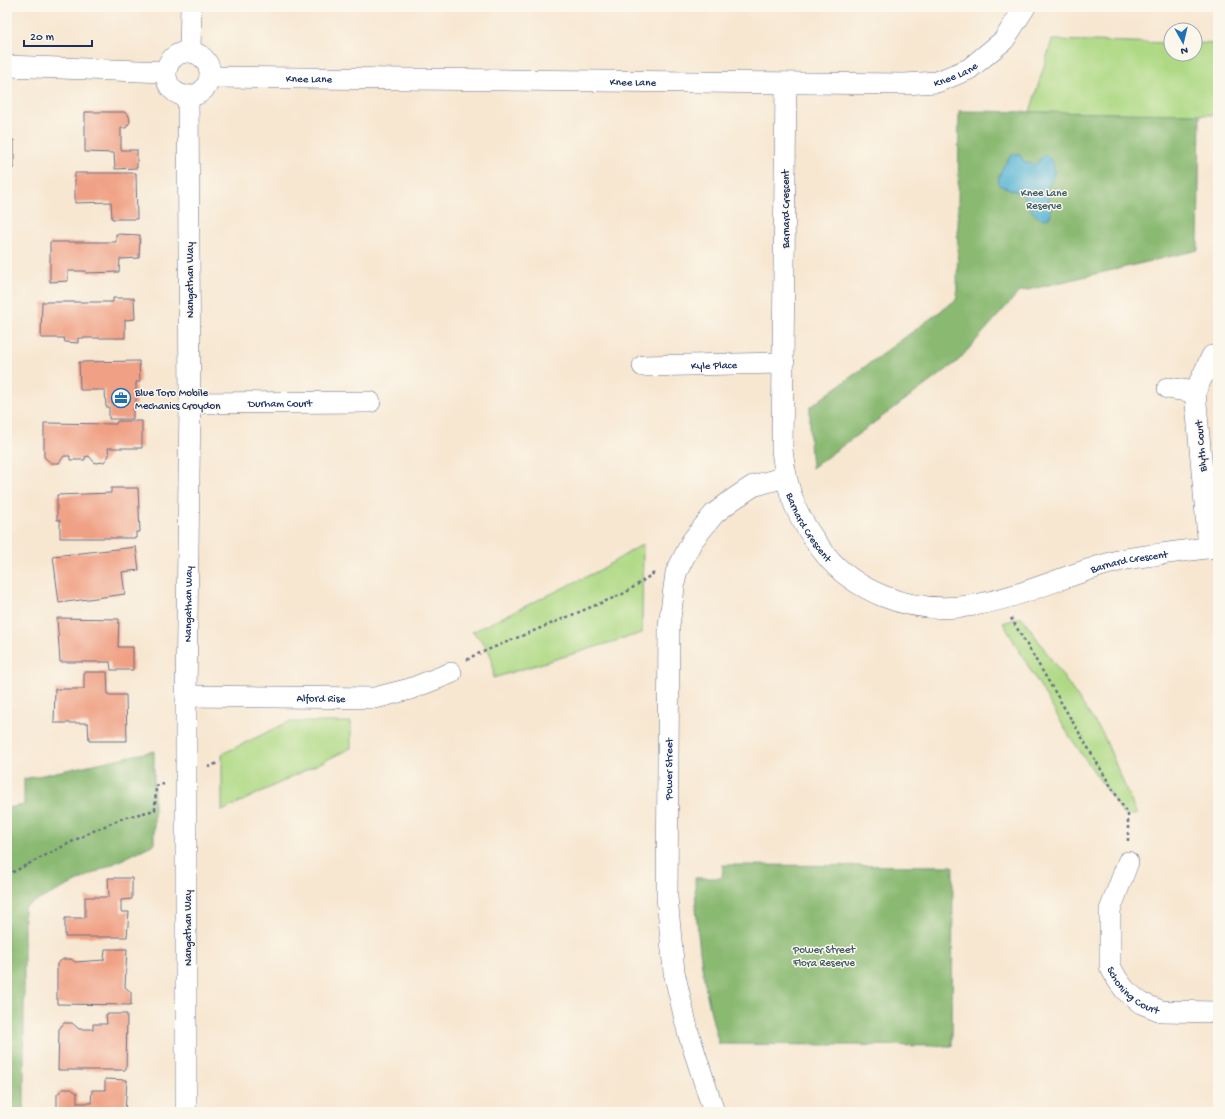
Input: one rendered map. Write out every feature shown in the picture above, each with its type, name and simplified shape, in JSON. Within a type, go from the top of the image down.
[{"type":"street","points":[[190,51],[191,7]]},
{"type":"street","name":"Knee Lane","points":[[210,77],[905,84],[937,82],[969,69],[986,56],[1004,40],[1024,7]]},
{"type":"street","points":[[190,51],[203,57],[207,63],[210,77],[205,88],[194,95],[188,96],[180,95],[169,86],[166,72],[167,65],[176,54],[190,51]]},
{"type":"street","points":[[7,66],[166,72]]},
{"type":"street","name":"Barnard Crescent","points":[[786,83],[782,450],[785,477],[794,506],[808,533],[835,566],[867,590],[900,603],[937,609],[970,607],[1122,560],[1213,548]]},
{"type":"street","name":"Nangathan Way","points":[[186,1112],[186,696],[190,403],[188,96]]},
{"type":"street","points":[[1168,388],[1195,392],[1212,356]]},
{"type":"street","name":"Kyle Place","points":[[643,366],[784,363]]},
{"type":"street","name":"Blyth Court","points":[[1195,392],[1213,548]]},
{"type":"street","name":"Durham Court","points":[[190,403],[370,402]]},
{"type":"street","name":"Power Street","points":[[714,1112],[688,1032],[674,972],[667,897],[669,626],[676,573],[692,541],[714,514],[753,486],[785,477]]},
{"type":"street","name":"Alford Rise","points":[[186,696],[375,698],[410,689],[451,673]]},
{"type":"street","name":"Schoning Court","points":[[1128,862],[1110,910],[1110,966],[1117,979],[1125,990],[1141,1003],[1161,1011],[1218,1012]]},
{"type":"path","points":[[451,673],[473,656],[625,592],[658,570],[676,573]]},
{"type":"path","points":[[999,599],[1128,815],[1128,862]]},
{"type":"path","points":[[7,875],[89,833],[122,818],[156,810],[156,786],[218,764]]},
{"type":"green space","points":[[1052,40],[1163,43],[1163,62],[1203,62],[1203,43],[1218,44],[1218,115],[1030,112]]},
{"type":"green space","name":"Knee Lane Reserve","points":[[959,111],[1200,114],[1198,250],[1019,292],[957,362],[812,468],[810,407],[957,299]]},
{"type":"green space","points":[[643,544],[642,633],[493,678],[493,664],[489,652],[482,641],[472,632],[598,571]]},
{"type":"green space","points":[[1022,617],[1103,734],[1137,815],[1124,815],[1068,734],[1003,623]]},
{"type":"green space","points":[[288,722],[351,722],[351,748],[222,811],[222,754]]},
{"type":"green space","points":[[154,751],[154,844],[24,907],[24,1112],[7,1112],[7,808],[24,805],[24,779]]},
{"type":"green space","name":"Power Street Flora Reserve","points":[[723,865],[953,866],[952,1046],[719,1044],[713,1023],[701,962],[695,878],[722,878]]},
{"type":"water","points":[[1013,154],[1019,154],[1025,163],[1031,163],[1034,166],[1045,154],[1052,162],[1054,167],[1054,176],[1047,189],[1051,213],[1049,218],[1043,219],[1035,215],[1030,209],[1023,194],[999,185],[998,181],[1000,173],[1007,160]]},
{"type":"building","points":[[85,112],[124,112],[129,116],[130,122],[126,128],[121,128],[121,150],[137,150],[137,168],[115,169],[114,153],[85,152]]},
{"type":"building","points":[[7,140],[14,140],[14,168],[7,168]]},
{"type":"building","points":[[75,173],[136,173],[137,219],[112,219],[111,202],[75,203]]},
{"type":"building","points":[[116,234],[140,235],[139,258],[120,259],[119,272],[86,273],[86,271],[68,271],[68,281],[50,282],[50,242],[116,242]]},
{"type":"building","points":[[113,298],[134,298],[135,319],[125,320],[125,338],[78,338],[78,343],[65,342],[64,338],[41,338],[42,302],[113,302]]},
{"type":"building","name":"Blue Toro Mobile Mechanics Croydon","points":[[139,361],[140,382],[136,382],[136,408],[133,408],[133,419],[109,419],[109,407],[106,407],[105,390],[80,390],[79,362]]},
{"type":"building","points":[[117,421],[142,421],[142,448],[108,448],[109,456],[104,462],[95,463],[89,456],[85,457],[85,460],[70,460],[70,456],[64,456],[59,463],[51,463],[44,457],[44,423],[116,424]]},
{"type":"building","points":[[111,488],[138,488],[140,532],[136,532],[136,538],[60,538],[60,520],[57,520],[57,495],[111,493]]},
{"type":"building","points":[[136,547],[139,570],[122,572],[125,594],[59,603],[53,556]]},
{"type":"building","points":[[57,618],[119,619],[118,647],[133,647],[133,670],[111,670],[110,662],[60,662]]},
{"type":"building","points":[[84,672],[107,672],[108,695],[126,695],[127,741],[89,741],[88,723],[54,723],[55,689],[84,689]]},
{"type":"building","points":[[108,878],[132,878],[132,899],[121,900],[121,912],[129,912],[127,937],[65,937],[65,918],[85,918],[85,897],[109,897]]},
{"type":"building","points":[[105,949],[127,949],[125,987],[131,992],[131,1005],[57,1004],[57,964],[63,959],[71,959],[75,962],[104,960]]},
{"type":"building","points":[[106,1014],[127,1014],[126,1070],[58,1070],[59,1029],[64,1023],[72,1023],[79,1029],[93,1029],[93,1024],[107,1024]]},
{"type":"building","points":[[105,1079],[127,1080],[125,1112],[57,1112],[57,1094],[63,1089],[71,1089],[77,1093],[77,1103],[91,1103],[92,1090],[105,1090]]},
{"type":"place","name":"Blue Toro Mobile Mechanics Croydon","points":[[121,398]]}]
